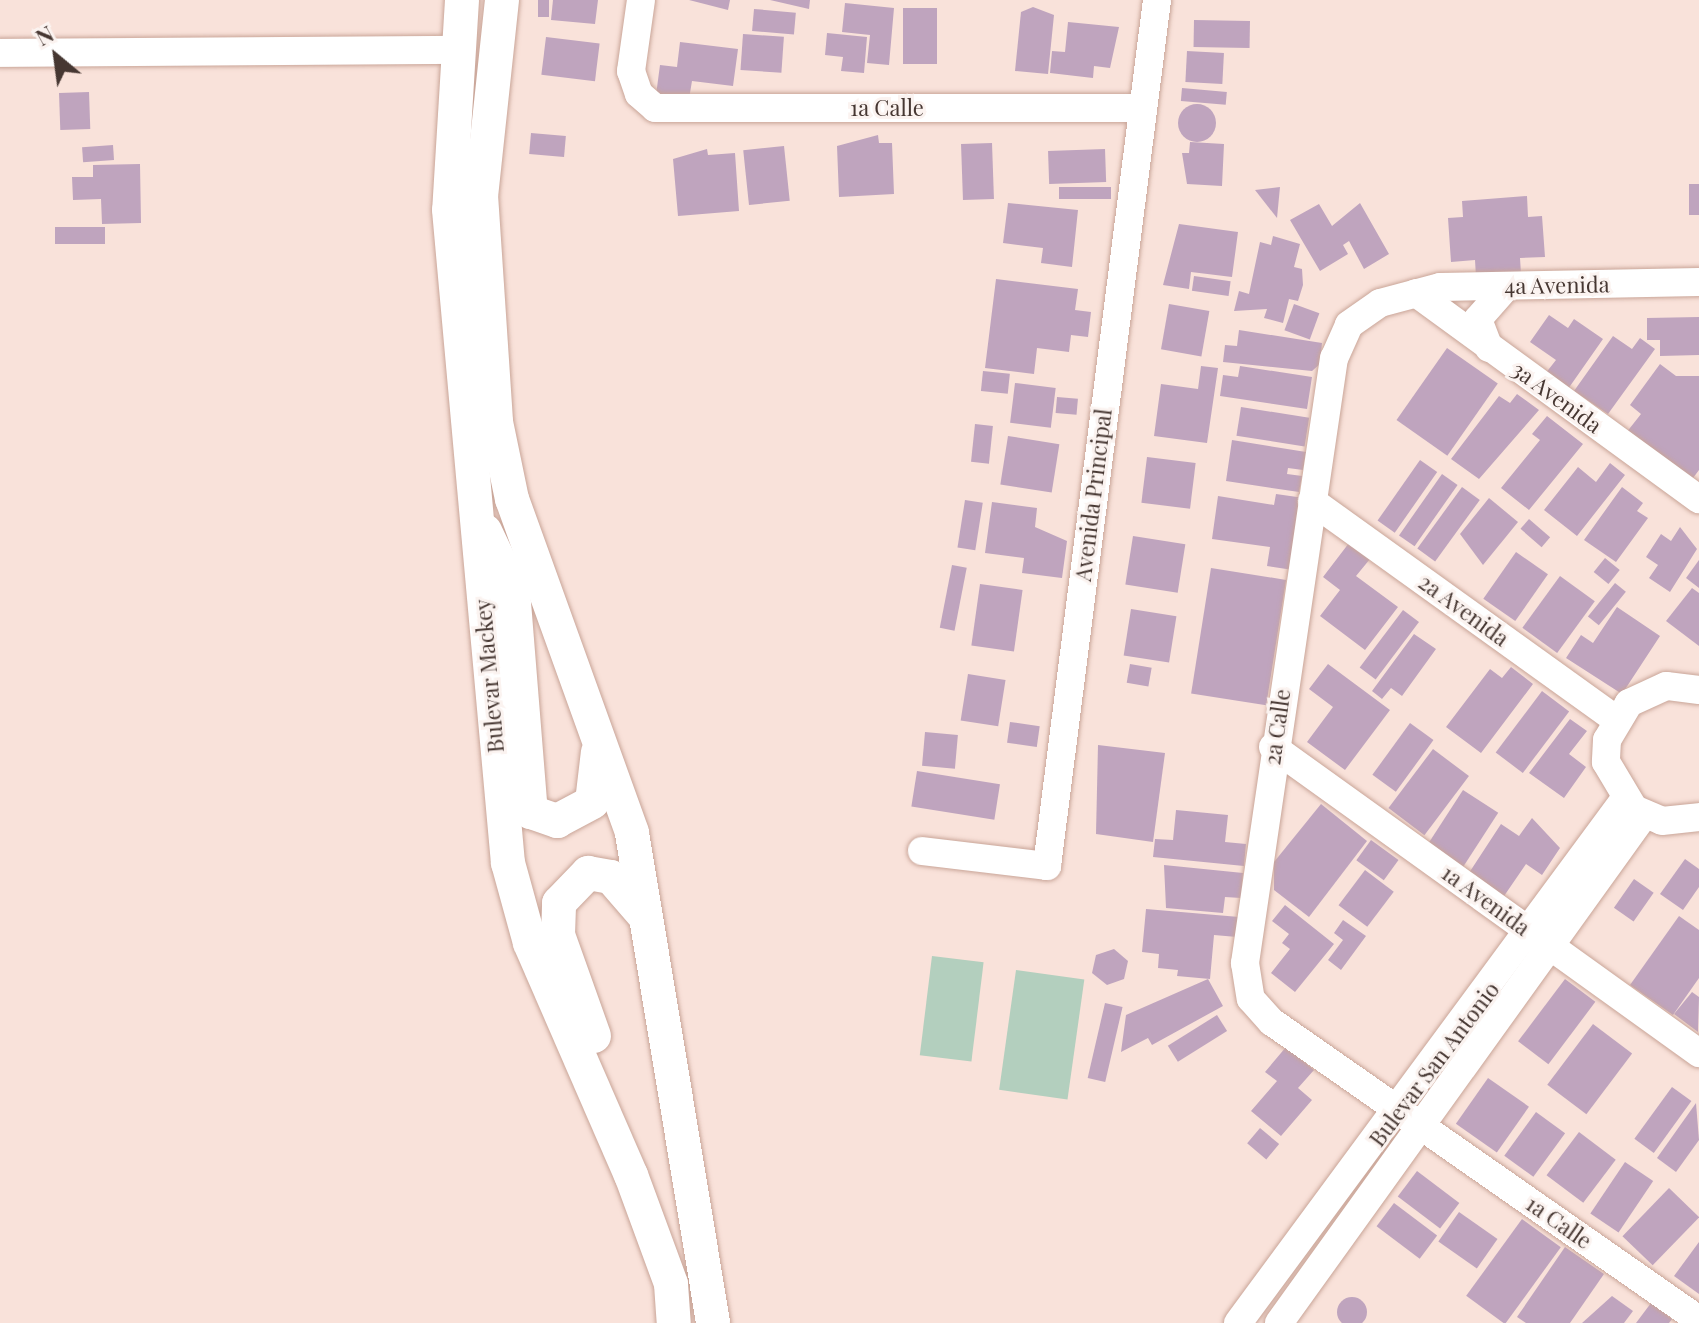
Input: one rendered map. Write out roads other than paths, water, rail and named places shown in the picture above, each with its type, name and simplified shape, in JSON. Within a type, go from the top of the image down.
[{"type":"main road","name":"Bulevar Mackey","points":[[462,0],[455,50],[450,241],[480,520],[483,636],[508,863],[530,943],[590,1072],[671,1284],[674,1323]]},
{"type":"main road","points":[[502,0],[481,195],[496,422],[512,499],[598,748],[632,833],[713,1323]]},
{"type":"main road","points":[[480,520],[513,590],[531,812],[557,821],[592,802],[598,748]]},
{"type":"main road","points":[[590,1072],[594,1030],[558,935],[559,903],[588,873],[611,877],[643,914]]},
{"type":"street","name":"1a Calle","points":[[641,0],[631,71],[639,94],[655,108],[1142,108]]},
{"type":"street","name":"Avenida Principal","points":[[922,851],[1047,866],[1157,0]]},
{"type":"street","points":[[0,53],[455,50]]},
{"type":"street","name":"4a Avenida","points":[[1416,293],[1507,286],[1699,282]]},
{"type":"street","points":[[1489,348],[1478,319],[1507,286]]},
{"type":"street","name":"3a Avenida","points":[[1416,293],[1699,499]]},
{"type":"street","name":"2a Calle","points":[[1410,1117],[1272,1022],[1251,999],[1245,963],[1273,747],[1334,358],[1349,325],[1380,303],[1416,293]]},
{"type":"street","name":"2a Avenida","points":[[1312,501],[1615,719]]},
{"type":"street","points":[[1698,689],[1646,692],[1615,719],[1606,762],[1634,808],[1699,817]]},
{"type":"street","name":"1a Avenida","points":[[1273,747],[1699,1053]]},
{"type":"street","name":"Bulevar San Antonio","points":[[1279,1323],[1410,1117],[1634,808]]},
{"type":"street","name":"1a Calle","points":[[1410,1117],[1699,1320]]},
{"type":"street","name":"Bulevar San Antonio","points":[[1238,1323],[1410,1117]]}]
